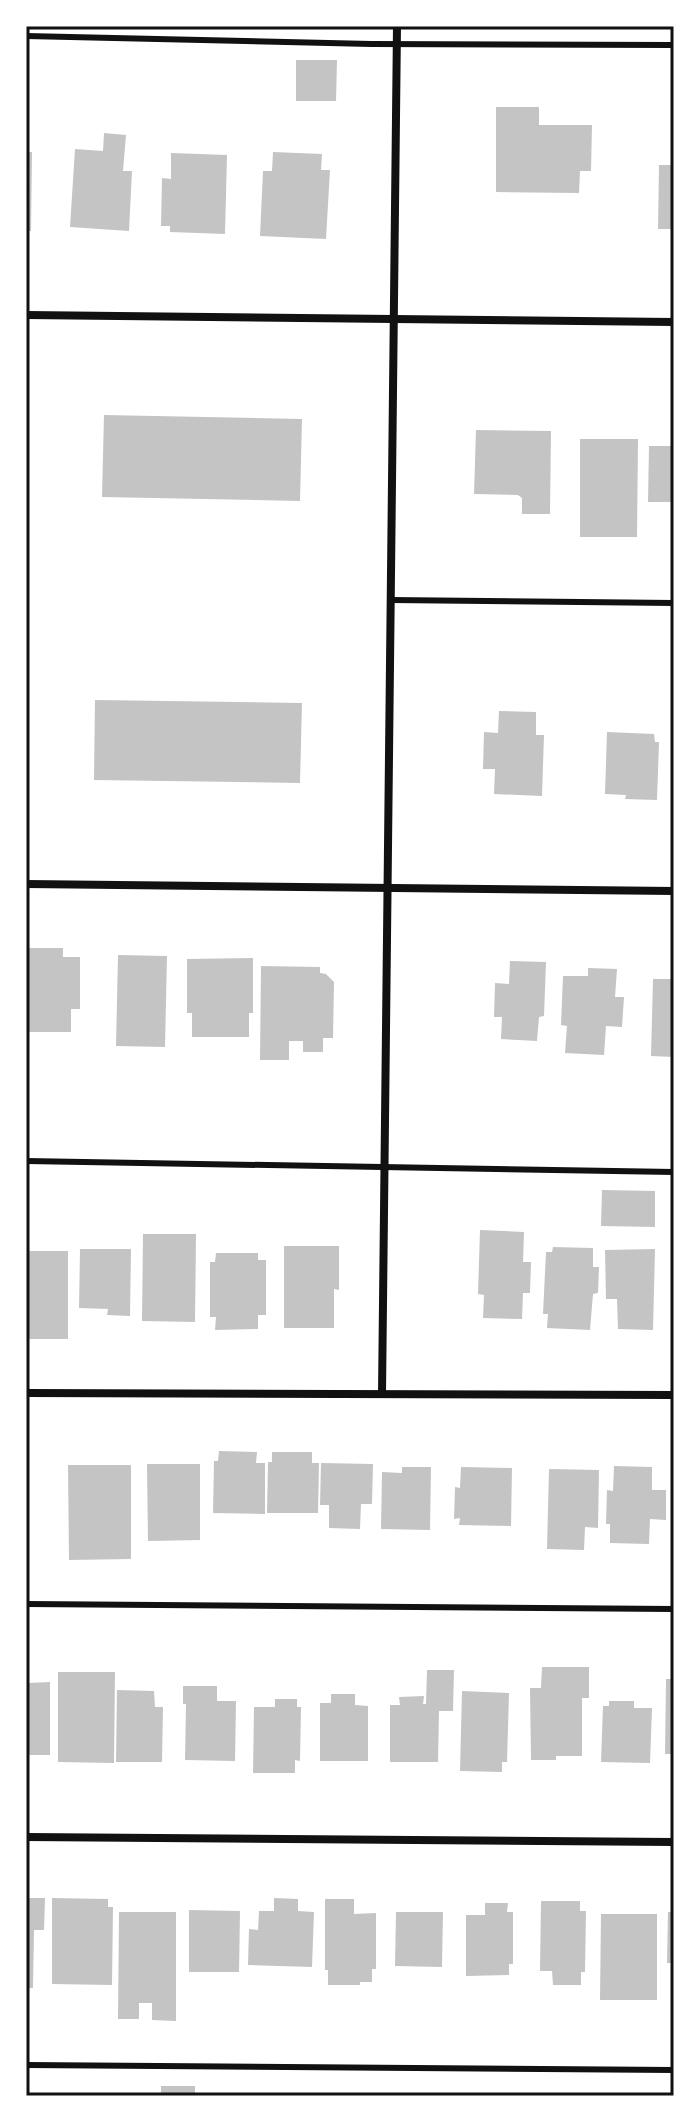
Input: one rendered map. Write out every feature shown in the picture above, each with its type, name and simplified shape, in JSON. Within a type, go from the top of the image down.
[{"type":"street","points":[[382,1394],[397,26]]},
{"type":"street","points":[[26,315],[674,322]]},
{"type":"street","points":[[26,884],[674,891]]},
{"type":"street","points":[[26,1393],[674,1395]]},
{"type":"street","points":[[26,1837],[674,1842]]},
{"type":"lane","points":[[26,36],[674,45]]},
{"type":"lane","points":[[391,600],[674,603]]},
{"type":"lane","points":[[26,1161],[674,1172]]},
{"type":"lane","points":[[26,1604],[674,1609]]},
{"type":"lane","points":[[26,2065],[674,2070]]},
{"type":"building","points":[[296,60],[337,60],[336,101],[296,101]]},
{"type":"building","points":[[496,107],[539,107],[539,125],[592,125],[591,171],[580,171],[579,193],[496,192]]},
{"type":"building","points":[[104,133],[126,135],[123,171],[132,171],[129,231],[70,227],[75,149],[103,151]]},
{"type":"building","points":[[26,152],[32,152],[31,231],[26,231]]},
{"type":"building","points":[[273,152],[322,154],[321,170],[330,170],[326,239],[260,236],[263,171],[272,171]]},
{"type":"building","points":[[171,153],[227,155],[225,234],[170,232],[170,226],[161,226],[162,178],[171,179]]},
{"type":"building","points":[[659,165],[674,165],[674,229],[658,229]]},
{"type":"building","points":[[104,415],[302,419],[300,501],[102,497]]},
{"type":"building","points":[[476,430],[551,431],[550,514],[522,514],[522,498],[518,495],[474,494]]},
{"type":"building","points":[[580,439],[638,439],[637,537],[580,537]]},
{"type":"building","points":[[649,446],[674,446],[674,502],[648,502]]},
{"type":"building","points":[[95,700],[302,703],[300,783],[94,780]]},
{"type":"building","points":[[499,711],[536,712],[536,735],[544,735],[542,796],[494,794],[495,769],[483,769],[484,732],[498,733]]},
{"type":"building","points":[[607,732],[654,734],[655,742],[659,742],[657,800],[625,799],[626,795],[605,794]]},
{"type":"building","points":[[26,948],[63,948],[63,957],[80,957],[80,1009],[71,1009],[71,1032],[26,1032]]},
{"type":"building","points":[[118,955],[167,956],[165,1047],[116,1046]]},
{"type":"building","points":[[253,958],[253,1013],[249,1013],[249,1037],[192,1037],[192,1013],[187,1013],[187,959]]},
{"type":"building","points":[[510,961],[546,962],[544,1016],[539,1017],[537,1041],[501,1039],[502,1017],[494,1017],[495,983],[509,984]]},
{"type":"building","points":[[261,966],[320,967],[320,973],[326,974],[334,982],[333,1038],[323,1038],[323,1052],[303,1052],[303,1041],[289,1041],[289,1060],[260,1060]]},
{"type":"building","points":[[588,968],[617,969],[615,997],[624,997],[622,1027],[606,1026],[604,1055],[565,1053],[567,1026],[561,1025],[563,976],[588,976]]},
{"type":"building","points":[[653,979],[674,979],[674,1057],[651,1056]]},
{"type":"building","points":[[602,1190],[655,1191],[655,1227],[601,1226]]},
{"type":"building","points":[[480,1230],[524,1232],[523,1262],[531,1262],[530,1293],[523,1293],[522,1319],[483,1318],[484,1295],[478,1294]]},
{"type":"building","points":[[143,1234],[196,1234],[195,1322],[142,1321]]},
{"type":"building","points":[[284,1246],[339,1246],[339,1290],[334,1289],[334,1328],[284,1328]]},
{"type":"building","points":[[553,1247],[593,1248],[593,1267],[599,1267],[598,1293],[593,1294],[590,1330],[547,1328],[548,1314],[543,1314],[546,1252],[552,1252]]},
{"type":"building","points":[[80,1249],[131,1249],[130,1316],[107,1315],[108,1309],[79,1308]]},
{"type":"building","points":[[655,1249],[653,1330],[618,1329],[617,1299],[606,1299],[605,1250]]},
{"type":"building","points":[[26,1251],[68,1251],[68,1339],[26,1339]]},
{"type":"building","points":[[216,1253],[258,1253],[258,1260],[266,1260],[266,1315],[258,1315],[258,1329],[215,1330],[216,1317],[210,1317],[210,1262],[215,1262]]},
{"type":"building","points":[[219,1451],[257,1452],[256,1463],[265,1463],[265,1514],[213,1513],[214,1461],[218,1461]]},
{"type":"building","points":[[272,1452],[312,1452],[312,1463],[319,1463],[318,1513],[267,1513],[268,1462],[272,1462]]},
{"type":"building","points":[[321,1463],[373,1464],[372,1504],[361,1504],[360,1529],[329,1528],[329,1505],[320,1505]]},
{"type":"building","points":[[147,1464],[200,1464],[200,1540],[148,1541]]},
{"type":"building","points":[[68,1465],[131,1465],[131,1559],[69,1560]]},
{"type":"building","points":[[614,1466],[652,1467],[652,1490],[666,1490],[666,1520],[650,1519],[649,1544],[610,1543],[610,1524],[606,1524],[607,1490],[613,1491]]},
{"type":"building","points":[[402,1467],[431,1467],[430,1530],[381,1529],[382,1472],[402,1473]]},
{"type":"building","points":[[461,1467],[512,1468],[511,1526],[459,1525],[460,1518],[454,1519],[455,1487],[460,1488]]},
{"type":"building","points":[[549,1469],[599,1470],[598,1528],[585,1527],[584,1550],[547,1549]]},
{"type":"building","points":[[542,1667],[589,1667],[589,1698],[582,1698],[582,1756],[531,1760],[530,1688],[541,1688]]},
{"type":"building","points":[[427,1670],[454,1670],[453,1711],[439,1711],[438,1762],[390,1762],[390,1705],[400,1705],[399,1697],[424,1696],[423,1704],[426,1704]]},
{"type":"building","points":[[58,1672],[115,1672],[114,1763],[58,1762]]},
{"type":"building","points":[[666,1679],[674,1679],[674,1754],[665,1754]]},
{"type":"building","points":[[50,1682],[50,1755],[26,1755],[28,1683]]},
{"type":"building","points":[[183,1686],[217,1686],[217,1701],[236,1701],[235,1761],[185,1760],[186,1704],[183,1704]]},
{"type":"building","points":[[117,1690],[154,1691],[155,1707],[163,1707],[162,1762],[116,1762]]},
{"type":"building","points":[[462,1691],[509,1693],[507,1762],[502,1762],[502,1772],[460,1771]]},
{"type":"building","points":[[331,1694],[355,1694],[355,1705],[368,1706],[368,1761],[320,1761],[320,1703],[331,1703]]},
{"type":"building","points":[[275,1699],[297,1699],[297,1707],[301,1707],[300,1761],[295,1760],[295,1773],[253,1773],[254,1707],[275,1707]]},
{"type":"building","points":[[609,1701],[634,1701],[634,1708],[652,1708],[650,1763],[601,1762],[603,1706],[609,1706]]},
{"type":"building","points":[[26,1898],[45,1898],[44,1930],[34,1930],[33,1988],[26,1988]]},
{"type":"building","points":[[52,1898],[108,1899],[108,1907],[113,1907],[112,1985],[52,1984]]},
{"type":"building","points":[[274,1898],[298,1899],[298,1911],[314,1912],[312,1967],[248,1965],[249,1929],[258,1930],[259,1911],[274,1911]]},
{"type":"building","points":[[325,1899],[354,1899],[354,1914],[376,1913],[376,1969],[372,1969],[372,1982],[328,1985],[328,1970],[325,1970]]},
{"type":"building","points":[[541,1901],[580,1901],[580,1911],[586,1911],[585,1972],[581,1972],[581,1985],[553,1985],[552,1971],[540,1971]]},
{"type":"building","points":[[485,1903],[508,1903],[507,1912],[513,1912],[513,1964],[509,1964],[509,1975],[466,1976],[466,1915],[485,1915]]},
{"type":"building","points":[[189,1910],[240,1911],[239,1972],[189,1972]]},
{"type":"building","points":[[119,1912],[176,1912],[176,2021],[152,2020],[152,2003],[139,2003],[139,2019],[118,2019]]},
{"type":"building","points":[[396,1912],[443,1912],[442,1967],[395,1966]]},
{"type":"building","points":[[668,1912],[674,1912],[674,1963],[667,1963]]},
{"type":"building","points":[[601,1914],[657,1914],[657,2000],[600,2000]]},
{"type":"building","points":[[161,2086],[195,2086],[195,2096],[161,2096]]}]
